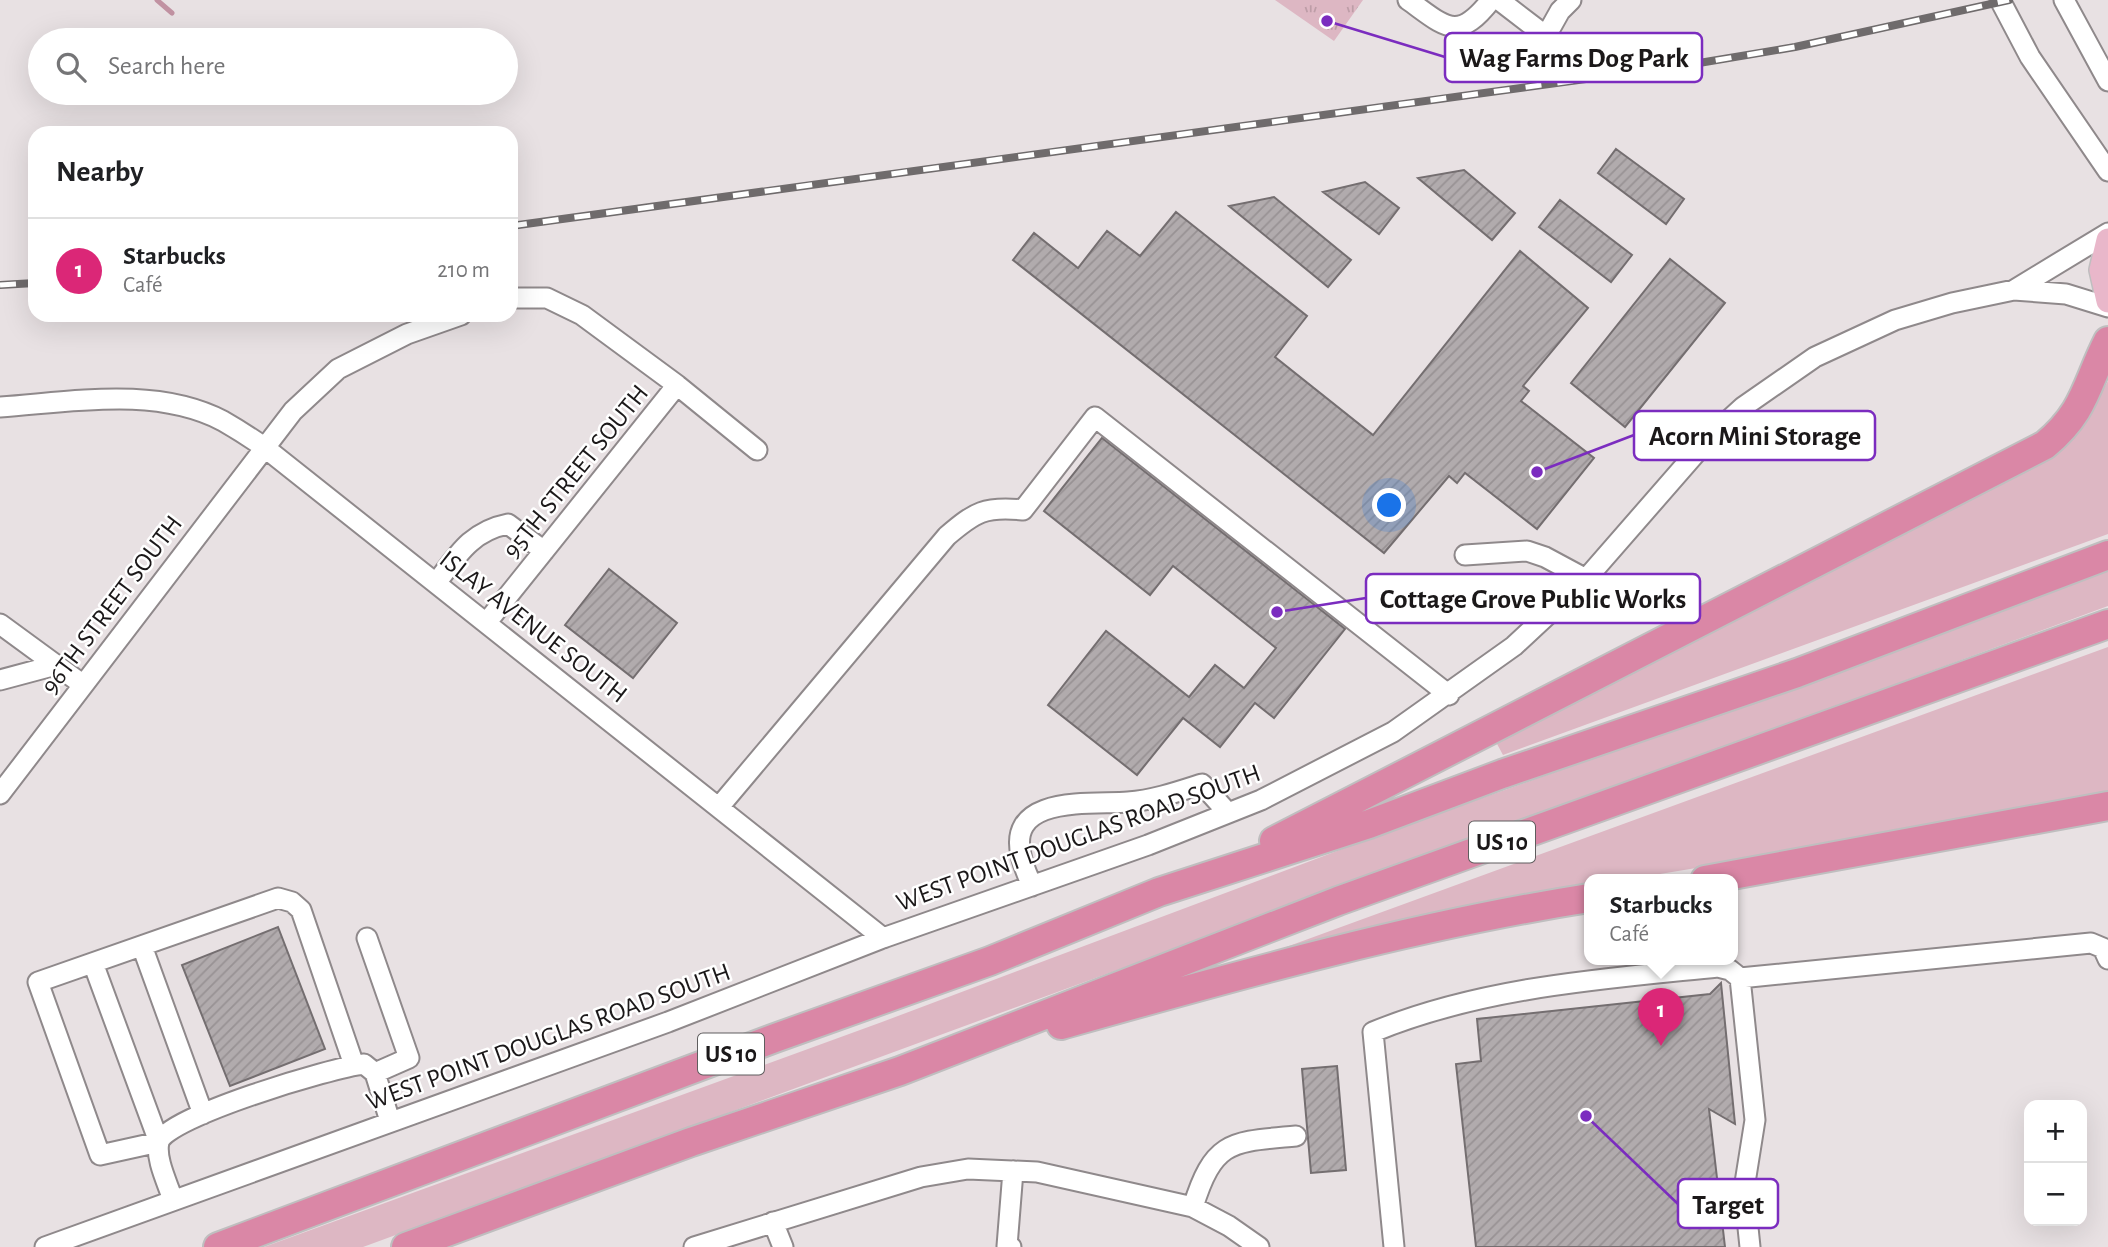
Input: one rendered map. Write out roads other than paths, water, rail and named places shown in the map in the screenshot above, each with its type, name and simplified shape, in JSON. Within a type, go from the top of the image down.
[{"type":"highway","points":[[1245,865],[1274,841],[2045,445],[2071,421],[2093,380],[2108,341]]},
{"type":"highway","name":"US 10","points":[[218,1247],[775,1038],[990,961],[1159,892],[1369,824],[1502,774],[1797,673],[2108,555]]},
{"type":"highway","name":"US 10","points":[[406,1247],[691,1142],[900,1071],[1338,901],[2108,624]]},
{"type":"highway","points":[[1738,874],[2108,806]]},
{"type":"highway","points":[[900,1071],[1224,979],[1503,912],[1584,899]]},
{"type":"main road","points":[[2108,240],[2102,270],[2108,301]]},
{"type":"street","points":[[1408,0],[1448,29],[1461,28],[1475,20],[1491,0]]},
{"type":"street","points":[[1499,0],[1546,36],[1560,11],[1571,0]]},
{"type":"street","points":[[2000,0],[2030,57],[2108,171]]},
{"type":"street","points":[[2064,0],[2108,81]]},
{"type":"street","name":"WEST POINT DOUGLAS ROAD SOUTH","points":[[2014,290],[2108,233]]},
{"type":"street","name":"WEST POINT DOUGLAS ROAD SOUTH","points":[[45,1247],[668,1022],[883,938],[1032,886],[1261,800],[1393,732],[1449,695],[1514,646],[1586,579],[1709,438],[1778,381],[1815,356],[1895,320],[1952,303],[2014,290],[2066,294],[2108,307]]},
{"type":"street","points":[[518,298],[547,298],[582,315],[677,385],[757,450]]},
{"type":"street","name":"96TH STREET SOUTH","points":[[0,794],[293,411],[338,369],[407,334],[441,322]]},
{"type":"street","name":"95TH STREET SOUTH","points":[[487,622],[677,385]]},
{"type":"street","name":"ISLAY AVENUE SOUTH","points":[[0,407],[129,398],[174,404],[221,420],[264,447],[437,582],[883,938]]},
{"type":"street","points":[[719,807],[947,536],[975,512],[1000,507],[1023,510],[1095,417],[1449,695]]},
{"type":"street","points":[[437,582],[465,545],[493,527],[508,524],[544,551]]},
{"type":"street","points":[[1465,555],[1527,551],[1545,557],[1586,579]]},
{"type":"street","points":[[0,624],[82,684]]},
{"type":"street","points":[[0,680],[56,665]]},
{"type":"street","points":[[1032,886],[1020,854],[1020,842],[1026,825],[1045,808],[1160,797],[1202,783],[1228,813]]},
{"type":"street","points":[[354,1065],[301,910],[292,902],[278,898],[38,982],[100,1155],[159,1142],[164,1133],[203,1114],[272,1088],[354,1065],[364,1064],[375,1073],[390,1121]]},
{"type":"street","points":[[366,938],[409,1058],[375,1073]]},
{"type":"street","points":[[1394,1247],[1373,1032],[1413,1016],[1551,985],[1718,967],[1730,970],[1740,978],[2091,943],[2106,952]]},
{"type":"street","points":[[142,946],[203,1114]]},
{"type":"street","points":[[93,963],[159,1142],[159,1153],[173,1200]]},
{"type":"street","points":[[1740,978],[1755,1120],[1744,1189],[1750,1247]]},
{"type":"street","points":[[1193,1207],[1200,1183],[1227,1147],[1240,1141],[1296,1136]]},
{"type":"street","points":[[694,1247],[921,1177],[968,1169],[1051,1175],[1193,1207],[1229,1226],[1259,1247]]},
{"type":"street","points":[[1006,1247],[1013,1171]]},
{"type":"street","points":[[773,1222],[783,1247]]},
{"type":"waterway","points":[[157,0],[172,13]]},
{"type":"railway","points":[[518,225],[1681,66],[1795,47],[2009,0]]},
{"type":"railway","points":[[0,285],[28,283]]},
{"type":"place","name":"Wag Farms Dog Park","points":[[1327,21]]},
{"type":"place","name":"Acorn Mini Storage","points":[[1537,472]]},
{"type":"place","name":"Cottage Grove Public Works","points":[[1277,612]]},
{"type":"place","name":"Starbucks","points":[[1661,1046]]},
{"type":"place","name":"Target","points":[[1586,1116]]}]
